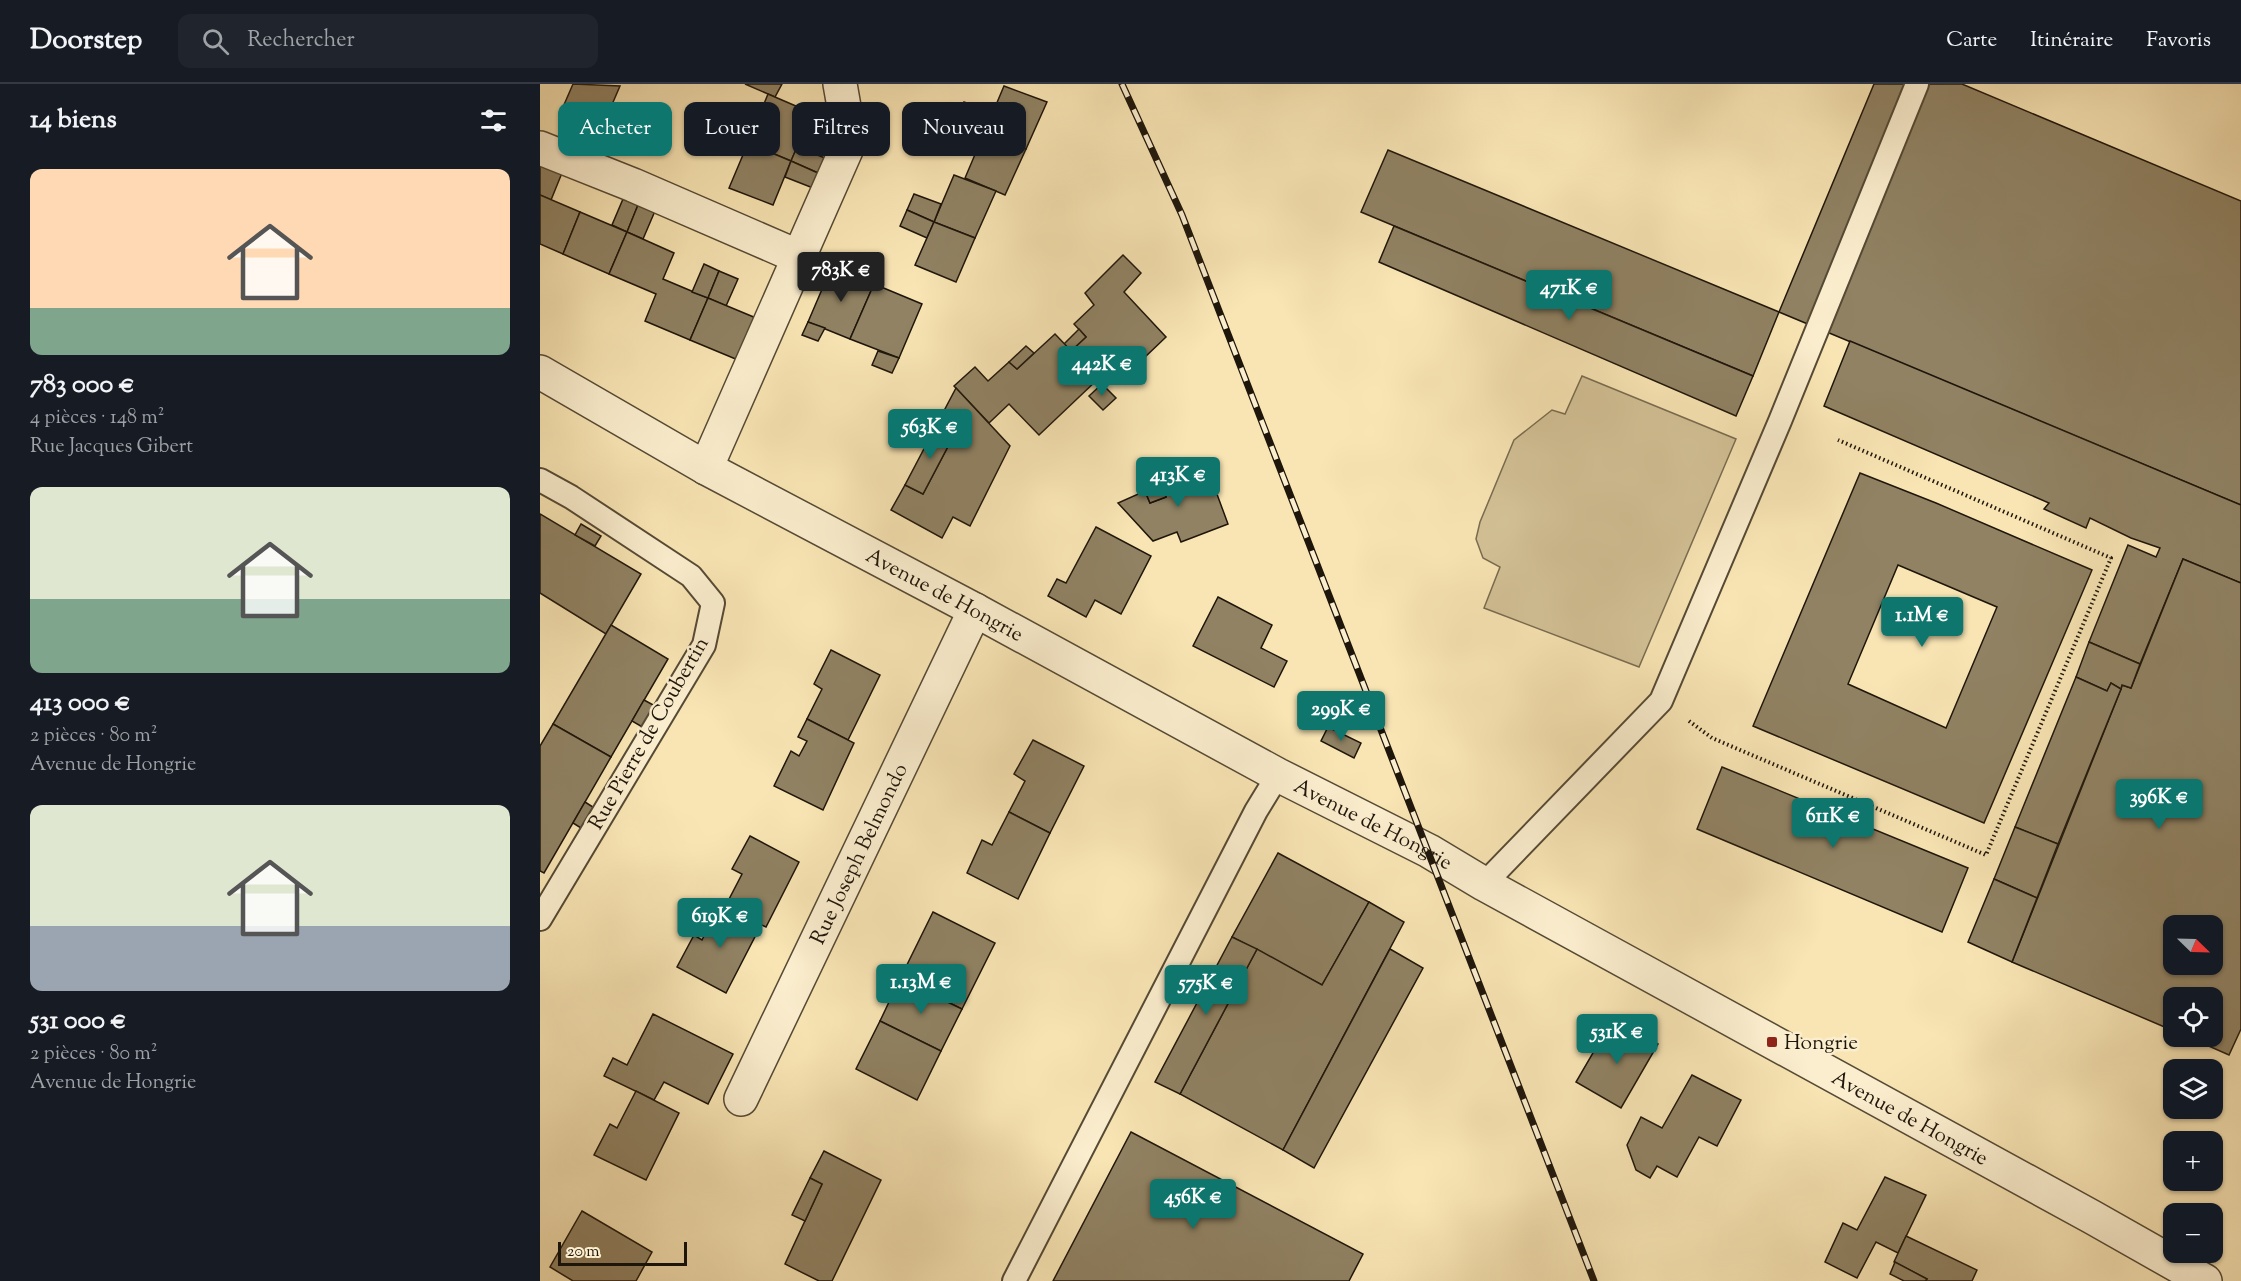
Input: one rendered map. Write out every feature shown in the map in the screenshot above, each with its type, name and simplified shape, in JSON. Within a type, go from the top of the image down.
[{"type":"street","points":[[706,468],[850,141],[840,84]]},
{"type":"street","points":[[540,148],[633,185],[798,257]]},
{"type":"street","name":"Avenue de Hongrie","points":[[540,372],[706,468],[975,610],[1278,775],[1429,851],[1484,884],[2205,1281]]},
{"type":"street","name":"Rue Joseph Belmondo","points":[[741,1099],[975,610]]},
{"type":"lane","points":[[1484,884],[1661,701],[1785,410],[1917,84]]},
{"type":"lane","name":"Rue Pierre de Coubertin","points":[[540,480],[572,497],[691,576],[713,603],[704,645],[540,920]]},
{"type":"lane","points":[[1014,1281],[1256,811],[1278,775]]},
{"type":"path","points":[[1661,701],[1712,738],[1986,855],[2111,558],[1839,440]]},
{"type":"shaded area","points":[[1582,376],[1736,439],[1639,667],[1484,608],[1500,567],[1483,558],[1476,539],[1480,522],[1514,440],[1552,410],[1565,414]]},
{"type":"building","points":[[573,84],[620,86],[613,102],[565,102]]},
{"type":"building","points":[[745,84],[782,84],[775,97]]},
{"type":"building","points":[[1874,84],[1962,84],[2241,201],[2241,505],[1779,312]]},
{"type":"building","points":[[1004,86],[1047,102],[1026,149],[1026,102],[997,102]]},
{"type":"building","points":[[768,94],[792,104],[793,156],[791,161],[779,156],[780,102],[765,102]]},
{"type":"building","points":[[1388,150],[1779,312],[1753,376],[1361,212]]},
{"type":"building","points":[[743,156],[779,156],[791,161],[773,205],[729,188]]},
{"type":"building","points":[[793,156],[825,158],[818,173],[791,161]]},
{"type":"building","points":[[974,156],[1023,156],[1005,195],[965,178]]},
{"type":"building","points":[[791,161],[818,173],[813,188],[785,177]]},
{"type":"building","points":[[540,163],[562,173],[551,200],[540,195]]},
{"type":"building","points":[[954,175],[996,191],[975,238],[934,222]]},
{"type":"building","points":[[914,194],[941,204],[934,222],[907,210]]},
{"type":"building","points":[[540,195],[580,212],[563,254],[540,244]]},
{"type":"building","points":[[623,199],[638,205],[627,232],[612,225]]},
{"type":"building","points":[[638,205],[655,211],[643,239],[627,232]]},
{"type":"building","points":[[907,210],[934,222],[927,238],[900,226]]},
{"type":"building","points":[[580,212],[627,232],[609,274],[563,254]]},
{"type":"building","points":[[934,222],[975,238],[956,282],[915,265]]},
{"type":"building","points":[[1394,226],[1753,376],[1736,416],[1379,262]]},
{"type":"building","points":[[627,232],[674,253],[663,279],[708,298],[690,340],[645,321],[656,294],[609,274]]},
{"type":"building","points":[[1123,255],[1141,273],[1124,292],[1166,337],[1145,357],[1142,352],[1105,386],[1071,351],[1086,337],[1074,324],[1094,305],[1085,293]]},
{"type":"building","points":[[704,264],[719,271],[708,298],[692,292]]},
{"type":"building","points":[[832,266],[874,284],[850,339],[808,322]]},
{"type":"building","points":[[719,271],[738,279],[726,306],[708,298]]},
{"type":"building","points":[[874,284],[922,304],[899,358],[850,339]]},
{"type":"building","points":[[708,298],[756,318],[738,360],[690,340]]},
{"type":"building","points":[[808,322],[825,328],[818,341],[802,335]]},
{"type":"building","points":[[1079,329],[1086,337],[1071,351],[1064,344]]},
{"type":"building","points":[[1055,334],[1098,379],[1039,435],[1009,404],[989,423],[954,386],[975,367],[988,381],[1009,362],[1017,369]]},
{"type":"building","points":[[1850,341],[2241,505],[2241,583],[2183,559],[2140,664],[2089,642],[2128,545],[2156,557],[2160,548],[2131,538],[2090,518],[2086,528],[2044,509],[2049,503],[1824,406]]},
{"type":"building","points":[[1026,346],[1034,353],[1017,369],[1009,362]]},
{"type":"building","points":[[878,351],[899,358],[892,373],[872,365]]},
{"type":"building","points":[[1102,384],[1116,398],[1103,410],[1089,396]]},
{"type":"building","points":[[956,388],[1010,446],[970,526],[953,517],[942,538],[891,510],[905,485],[923,494],[954,435],[936,426]]},
{"type":"building","points":[[936,426],[954,435],[923,494],[905,485]]},
{"type":"building","points":[[1184,463],[1192,485],[1211,478],[1228,524],[1181,542],[1177,532],[1153,541],[1118,503],[1145,491],[1150,503],[1166,497],[1158,474]]},
{"type":"building","points":[[1860,473],[2092,570],[1984,823],[1753,726]],"holes":[[[1898,565],[1997,607],[1946,728],[1848,684]]]},
{"type":"building","points":[[1162,484],[1166,497],[1150,503],[1145,491]]},
{"type":"building","points":[[540,514],[641,574],[606,634],[540,593]]},
{"type":"building","points":[[581,524],[601,536],[595,546],[575,535]]},
{"type":"building","points":[[1096,527],[1151,556],[1121,614],[1095,600],[1086,617],[1048,596],[1057,579],[1066,583]]},
{"type":"building","points":[[2183,559],[2241,583],[2241,1029],[2229,1055],[2211,1047],[2223,1047],[2223,987],[2163,987],[2163,1026],[2012,962],[2122,685],[2131,688]]},
{"type":"building","points":[[1218,597],[1272,625],[1261,648],[1287,661],[1274,687],[1193,646]]},
{"type":"building","points":[[611,625],[668,659],[611,757],[553,724]]},
{"type":"building","points":[[2089,642],[2140,664],[2131,688],[2122,685],[2121,689],[2111,683],[2107,691],[2076,677]]},
{"type":"building","points":[[831,650],[880,675],[848,740],[807,719],[822,689],[814,684]]},
{"type":"building","points":[[2076,677],[2107,691],[2111,683],[2121,689],[2058,844],[2015,827]]},
{"type":"building","points":[[644,700],[657,707],[644,728],[632,721]]},
{"type":"building","points":[[807,719],[854,743],[823,810],[774,786],[791,751],[799,756],[807,741],[798,737]]},
{"type":"building","points":[[553,724],[611,757],[544,873],[540,871],[540,746]]},
{"type":"building","points":[[1328,727],[1361,743],[1354,758],[1321,741]]},
{"type":"building","points":[[1033,740],[1084,766],[1050,833],[1009,812],[1025,781],[1014,774]]},
{"type":"building","points":[[1722,767],[1968,868],[1942,932],[1697,829]]},
{"type":"building","points":[[585,802],[596,809],[584,830],[573,823]]},
{"type":"building","points":[[1009,812],[1050,833],[1018,899],[967,873],[982,840],[992,845]]},
{"type":"building","points":[[2015,827],[2058,844],[2037,898],[1994,879]]},
{"type":"building","points":[[750,836],[799,862],[766,927],[725,907],[742,874],[732,869]]},
{"type":"building","points":[[1278,853],[1369,902],[1322,985],[1232,937]]},
{"type":"building","points":[[1994,879],[2037,898],[2012,962],[1968,942]]},
{"type":"building","points":[[1369,902],[1404,922],[1283,1150],[1180,1094],[1257,949],[1322,985]]},
{"type":"building","points":[[720,904],[761,925],[726,993],[677,967],[694,935],[702,940]]},
{"type":"building","points":[[933,912],[995,943],[962,1009],[900,979]]},
{"type":"building","points":[[1232,937],[1257,949],[1180,1094],[1155,1082]]},
{"type":"building","points":[[1390,949],[1423,968],[1314,1168],[1283,1150]]},
{"type":"building","points":[[900,979],[962,1009],[941,1051],[880,1021]]},
{"type":"building","points":[[653,1014],[733,1054],[708,1104],[664,1082],[654,1100],[604,1076],[613,1058],[627,1065]]},
{"type":"building","points":[[880,1021],[941,1051],[917,1100],[856,1069]]},
{"type":"building","points":[[1621,1022],[1658,1044],[1621,1108],[1576,1082],[1601,1039],[1608,1044]]},
{"type":"building","points":[[1692,1075],[1741,1100],[1717,1146],[1699,1137],[1677,1177],[1657,1166],[1650,1178],[1636,1170],[1627,1145],[1641,1117],[1662,1128]]},
{"type":"building","points":[[636,1091],[679,1113],[646,1180],[594,1155],[610,1124],[617,1128]]},
{"type":"building","points":[[1131,1132],[1363,1254],[1349,1281],[1053,1281]]},
{"type":"building","points":[[824,1151],[881,1180],[832,1281],[819,1281],[785,1264],[822,1184],[810,1178]]},
{"type":"building","points":[[1885,1177],[1926,1195],[1898,1253],[1876,1242],[1857,1278],[1825,1262],[1843,1223],[1857,1230]]},
{"type":"building","points":[[810,1178],[822,1184],[805,1221],[792,1215]]},
{"type":"building","points":[[582,1211],[652,1252],[636,1281],[573,1281],[550,1267]]},
{"type":"building","points":[[1906,1236],[1977,1270],[1972,1281],[1925,1281],[1927,1279],[1894,1262]]},
{"type":"building","points":[[1895,1262],[1927,1279],[1925,1281],[1904,1281],[1890,1274]]},
{"type":"railway","points":[[1122,84],[1182,215],[1594,1281]]},
{"type":"place","name":"Hongrie","points":[[1772,1042]]}]
